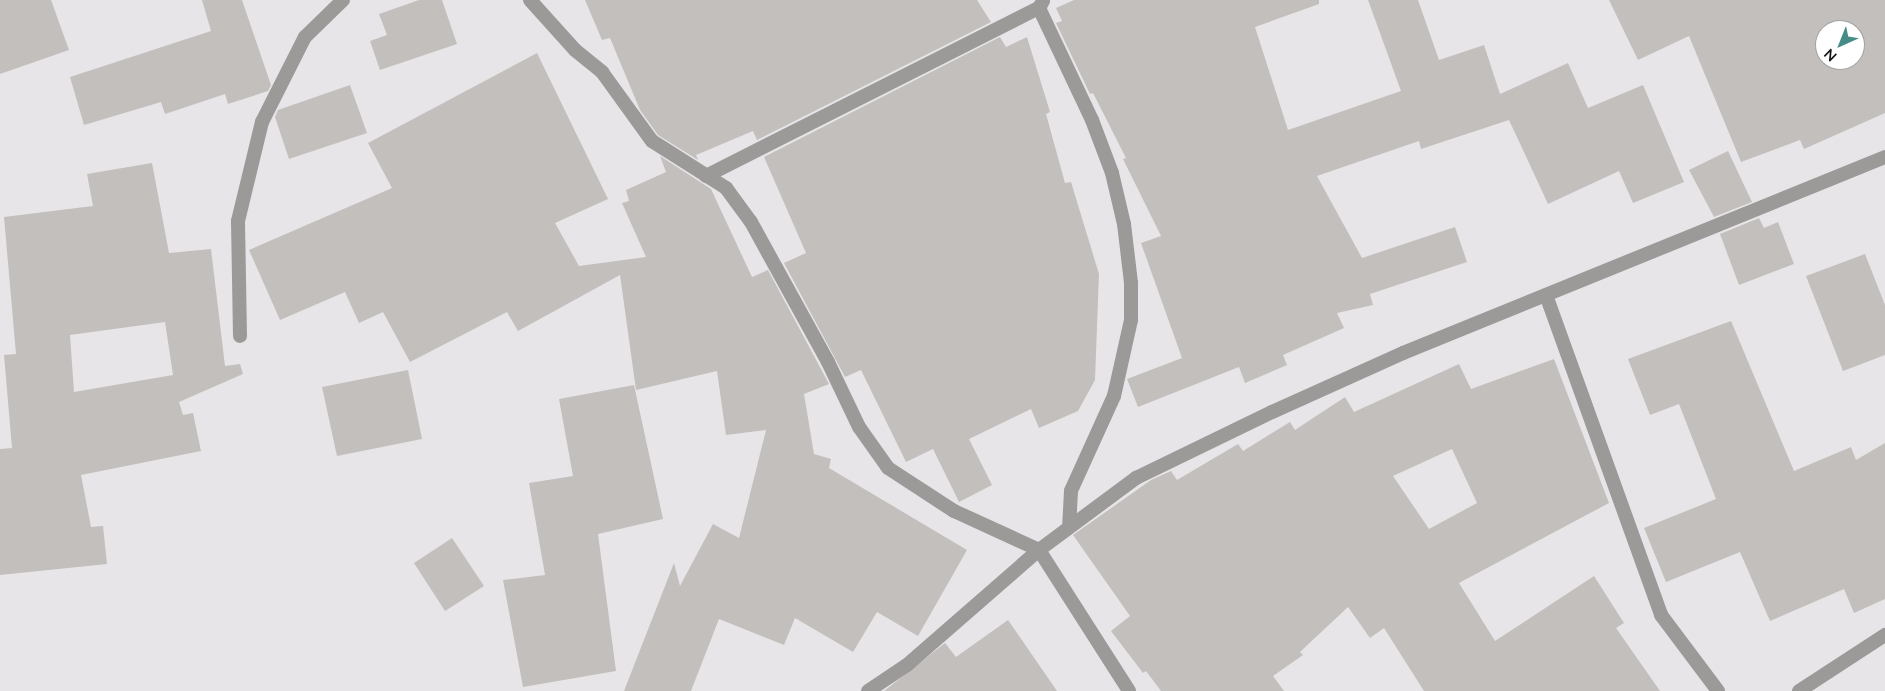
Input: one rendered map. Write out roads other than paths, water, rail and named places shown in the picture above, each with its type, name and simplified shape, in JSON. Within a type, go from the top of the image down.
[{"type":"street","points":[[240,336],[238,221],[262,122],[305,37],[343,0]]},
{"type":"street","points":[[530,0],[575,50],[602,72],[652,141],[726,188],[751,222],[828,362],[859,427],[888,468],[954,510],[1040,550],[1129,691]]},
{"type":"street","points":[[706,176],[1041,4],[1092,120],[1112,173],[1124,224],[1131,283],[1131,320],[1114,396],[1071,491],[1069,527]]},
{"type":"street","points":[[868,691],[914,659],[1040,550],[1136,478],[1264,416],[1546,295],[1885,157]]},
{"type":"street","points":[[1546,295],[1661,615],[1718,691]]},
{"type":"street","points":[[1799,691],[1885,635]]}]
